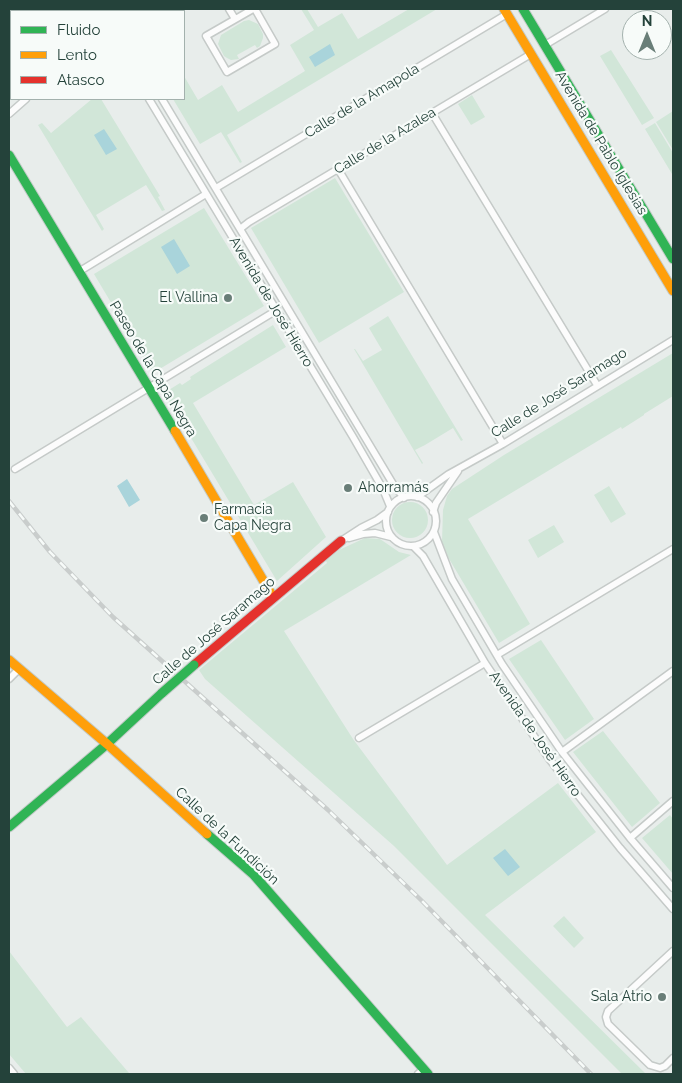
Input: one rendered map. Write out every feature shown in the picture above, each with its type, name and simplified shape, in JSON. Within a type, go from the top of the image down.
[{"type":"street","points":[[229,9],[235,20]]},
{"type":"street","points":[[254,9],[275,44],[227,72],[206,36],[235,20],[254,9]]},
{"type":"street","name":"Avenida de Pablo Iglesias","points":[[523,9],[673,259]]},
{"type":"street","points":[[545,45],[605,9]]},
{"type":"street","name":"Avenida de Pablo Iglesias","points":[[506,11],[673,291]]},
{"type":"street","name":"Calle de la Amapola","points":[[216,188],[506,11]]},
{"type":"street","name":"Calle de la Azalea","points":[[240,229],[531,54]]},
{"type":"street","points":[[9,114],[25,100]]},
{"type":"street","name":"Avenida de José Hierro","points":[[150,100],[384,489],[389,509]]},
{"type":"street","name":"Avenida de José Hierro","points":[[163,100],[392,484],[404,498]]},
{"type":"street","points":[[432,113],[597,385]]},
{"type":"street","name":"Paseo de la Capa Negra","points":[[9,155],[80,270],[273,597]]},
{"type":"street","points":[[338,169],[503,444]]},
{"type":"street","points":[[80,270],[206,194]]},
{"type":"street","points":[[15,469],[277,310]]},
{"type":"street","name":"Calle de José Saramago","points":[[417,497],[449,474],[503,444],[673,340]]},
{"type":"street","name":"Calle de José Saramago","points":[[434,512],[436,503],[459,470]]},
{"type":"street","points":[[417,497],[425,501],[434,512],[436,520],[434,532],[427,540],[414,546],[406,546],[398,543],[391,537],[386,521],[389,509],[404,498],[417,497]]},
{"type":"street","name":"Calle de José Saramago","points":[[9,827],[107,744],[162,693],[273,597],[341,541],[377,520],[389,509]]},
{"type":"street","name":"Avenida de José Hierro","points":[[434,532],[434,537],[452,579],[497,655],[562,752],[630,838],[673,888]]},
{"type":"street","name":"Calle de José Saramago","points":[[341,541],[363,534],[375,533],[391,537]]},
{"type":"street","name":"Avenida de José Hierro","points":[[414,546],[423,556],[485,662],[550,760],[620,848],[673,909]]},
{"type":"street","points":[[497,655],[673,549]]},
{"type":"street","name":"Calle de la Fundición","points":[[9,660],[107,744],[185,816],[254,874],[424,1073]]},
{"type":"street","points":[[359,738],[485,662]]},
{"type":"street","points":[[9,679],[19,669]]},
{"type":"street","points":[[562,752],[673,670]]},
{"type":"street","points":[[630,838],[673,801]]},
{"type":"street","points":[[673,951],[608,1012],[606,1017],[608,1024],[650,1065],[660,1068],[666,1066],[673,1058]]},
{"type":"street","points":[[9,1068],[14,1074]]},
{"type":"green space","points":[[301,9],[307,9],[318,27],[342,13],[358,39],[409,9],[437,9],[227,135],[242,162],[240,163],[221,132],[200,144],[174,100],[185,100],[185,78],[198,100],[222,85],[238,112],[305,71],[290,45],[314,30]]},
{"type":"green space","points":[[249,20],[258,24],[263,34],[260,46],[257,48],[255,45],[237,55],[239,59],[231,60],[227,58],[218,44],[221,35]]},
{"type":"green space","points":[[611,50],[654,118],[642,125],[600,56]]},
{"type":"green space","points":[[472,95],[485,117],[471,125],[458,104]]},
{"type":"green space","points":[[91,100],[102,100],[160,196],[158,197],[165,210],[162,211],[146,185],[96,215],[104,229],[102,231],[38,125],[42,123],[51,133]]},
{"type":"green space","points":[[673,111],[673,150],[656,122]]},
{"type":"green space","points":[[655,123],[673,153],[672,174],[645,129]]},
{"type":"green space","points":[[335,178],[404,292],[319,343],[251,228]]},
{"type":"green space","points":[[204,208],[264,306],[153,373],[94,274]]},
{"type":"green space","points":[[388,316],[463,440],[461,441],[453,428],[415,450],[422,464],[354,349],[363,361],[382,350],[369,328]]},
{"type":"green space","points":[[273,325],[286,347],[193,403],[254,505],[293,482],[326,537],[277,581],[164,393],[180,383],[182,385],[191,379],[190,377]]},
{"type":"green space","points":[[673,353],[673,396],[622,429],[621,427],[468,519],[530,624],[499,643],[448,557],[442,542],[443,510],[447,496],[452,489],[504,455]]},
{"type":"green space","points":[[609,486],[626,514],[611,523],[594,495]]},
{"type":"green space","points":[[410,502],[417,503],[423,507],[427,513],[427,527],[423,533],[417,537],[410,538],[403,537],[397,533],[393,527],[392,520],[393,513],[397,507],[403,503]]},
{"type":"green space","points":[[554,525],[564,542],[538,558],[528,540]]},
{"type":"green space","points":[[365,538],[380,539],[399,552],[411,555],[284,631],[353,739],[447,865],[558,783],[596,832],[485,915],[646,1074],[622,1074],[394,846],[205,679],[199,670],[327,563],[326,561],[339,550]]},
{"type":"green space","points":[[541,640],[594,719],[565,740],[509,659]]},
{"type":"green space","points":[[603,731],[660,803],[632,827],[573,752]]},
{"type":"green space","points":[[670,815],[673,819],[673,874],[642,838]]},
{"type":"green space","points":[[564,916],[584,938],[574,948],[553,926]]},
{"type":"green space","points":[[9,951],[67,1027],[81,1017],[129,1073],[26,1074],[9,1054]]},
{"type":"water","points":[[330,44],[335,55],[315,67],[309,57]]},
{"type":"water","points":[[104,129],[117,149],[106,155],[94,135]]},
{"type":"water","points":[[174,239],[190,266],[177,274],[161,247]]},
{"type":"water","points":[[127,479],[140,500],[129,507],[117,486]]},
{"type":"water","points":[[505,849],[520,867],[508,876],[493,858]]},
{"type":"railway","points":[[9,501],[50,552],[113,617],[328,810],[421,900],[591,1074]]},
{"type":"traffic: fast","points":[[523,9],[673,259]]},
{"type":"traffic: fast","points":[[9,155],[175,431]]},
{"type":"traffic: fast","points":[[162,693],[194,665]]},
{"type":"traffic: fast","points":[[9,827],[107,744],[162,693]]},
{"type":"traffic: fast","points":[[207,834],[253,874],[428,1074]]},
{"type":"traffic: slow","points":[[504,9],[673,291]]},
{"type":"traffic: slow","points":[[175,431],[273,597]]},
{"type":"traffic: slow","points":[[9,660],[107,744],[207,834]]},
{"type":"traffic: jam","points":[[194,665],[341,541]]},
{"type":"place","name":"El Vallina","points":[[228,298]]},
{"type":"place","name":"Ahorramás","points":[[348,488]]},
{"type":"place","name":"Farmacia Capa Negra","points":[[204,518]]},
{"type":"place","name":"Sala Atrio","points":[[662,997]]}]
